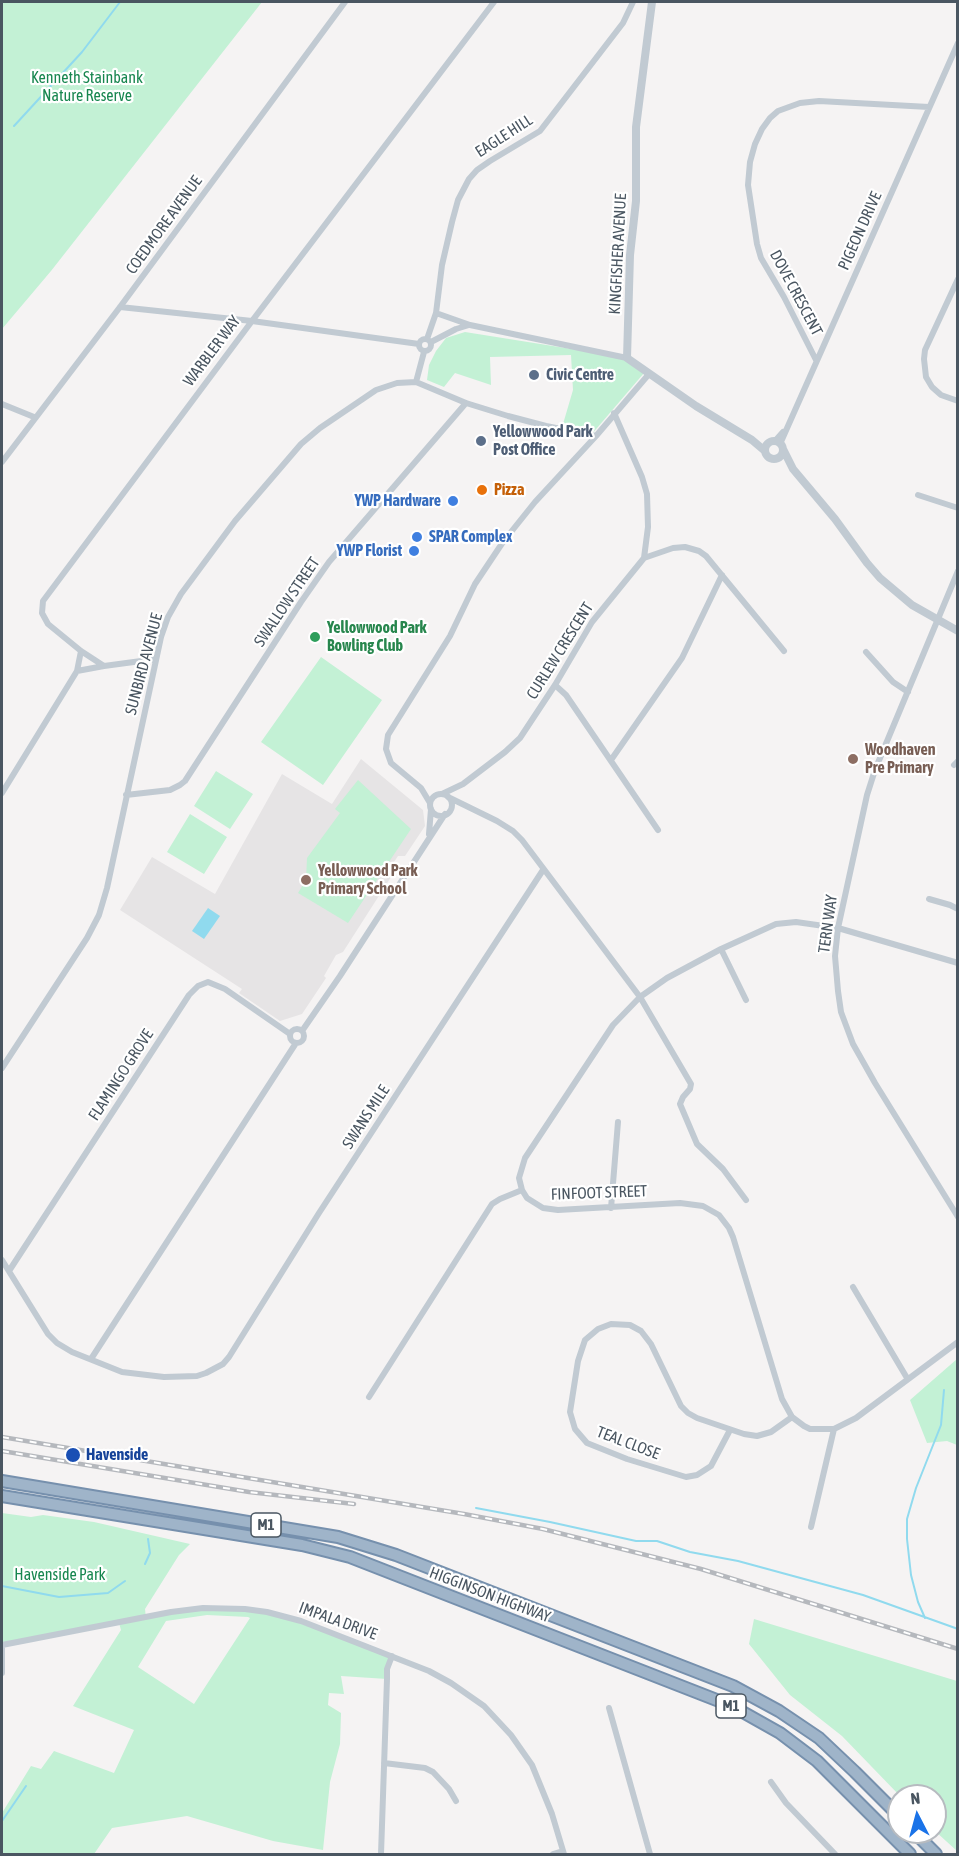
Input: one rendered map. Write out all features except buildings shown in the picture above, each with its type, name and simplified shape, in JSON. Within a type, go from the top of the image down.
[{"type":"highway","name":"HIGGINSON HIGHWAY","points":[[2,1481],[338,1537],[396,1555],[733,1686],[779,1711],[819,1738],[887,1804]]},
{"type":"highway","name":"HIGGINSON HIGHWAY","points":[[2,1496],[302,1545],[350,1557],[732,1706],[780,1733],[816,1761],[910,1854]]},
{"type":"highway","points":[[2,1503],[49,1504]]},
{"type":"street","name":"COEDMORE AVENUE","points":[[2,462],[120,307],[345,2]]},
{"type":"street","name":"WARBLER WAY","points":[[105,666],[81,651],[48,624],[42,613],[43,601],[494,2]]},
{"type":"street","name":"EAGLE HILL","points":[[436,313],[442,265],[452,222],[458,200],[469,179],[490,161],[540,131],[623,23],[633,2]]},
{"type":"street","name":"KINGFISHER AVENUE","points":[[627,358],[630,255],[636,201],[636,127],[652,2]]},
{"type":"street","name":"PIGEON DRIVE","points":[[777,444],[786,429],[957,43]]},
{"type":"street","name":"DOVE CRESCENT","points":[[816,360],[761,258],[757,244],[748,185],[750,162],[755,144],[770,118],[778,111],[800,103],[819,101],[929,107]]},
{"type":"street","points":[[957,279],[925,350],[924,359],[926,377],[932,387],[940,395],[957,400]]},
{"type":"street","points":[[120,307],[252,321],[419,344]]},
{"type":"street","points":[[424,352],[431,349],[429,341],[436,313],[470,325],[627,358],[752,441],[765,451],[767,456],[793,469]]},
{"type":"street","points":[[419,344],[422,340],[429,341],[470,325]]},
{"type":"street","points":[[419,344],[420,349],[424,352]]},
{"type":"street","points":[[424,352],[416,382],[466,403],[546,426],[596,436]]},
{"type":"street","points":[[649,374],[535,502],[503,542],[475,584],[450,636],[394,723],[386,742],[387,756],[391,763],[421,788],[497,821],[522,840],[640,997],[691,1084],[680,1104],[697,1144],[723,1169],[746,1200]]},
{"type":"street","name":"SUNBIRD AVENUE","points":[[2,1068],[99,915],[107,888],[164,626],[181,594],[235,520],[310,435],[376,390],[397,383],[416,382]]},
{"type":"street","name":"SWALLOW STREET","points":[[126,795],[170,790],[185,781],[329,562],[466,403]]},
{"type":"street","points":[[2,404],[34,417]]},
{"type":"street","points":[[614,413],[642,477],[646,494],[648,527],[644,558],[674,548],[693,548],[706,556],[784,651]]},
{"type":"street","points":[[752,441],[777,444]]},
{"type":"street","points":[[765,451],[767,445],[777,444]]},
{"type":"street","points":[[776,459],[781,456],[777,444]]},
{"type":"street","points":[[777,444],[793,469],[880,578],[912,604],[957,631]]},
{"type":"street","points":[[918,495],[957,508]]},
{"type":"street","name":"CURLEW CRESCENT","points":[[448,799],[520,738],[592,622],[644,558]]},
{"type":"street","name":"TERN WAY","points":[[957,571],[875,770],[867,795],[838,928],[835,956],[842,1012],[853,1044],[957,1217]]},
{"type":"street","points":[[611,760],[682,658],[722,575]]},
{"type":"street","points":[[2,793],[77,671],[81,651]]},
{"type":"street","points":[[866,652],[893,682],[908,692]]},
{"type":"street","points":[[77,671],[156,659]]},
{"type":"street","points":[[555,685],[566,695],[658,830]]},
{"type":"street","name":"CURLEW CRESCENT","points":[[448,799],[463,784]]},
{"type":"street","points":[[421,788],[435,814],[445,814]]},
{"type":"street","points":[[429,838],[430,806],[433,797],[448,799]]},
{"type":"street","points":[[2,1260],[53,1339],[63,1347],[91,1359],[296,1043],[303,1039],[302,1031],[445,814],[448,799]]},
{"type":"street","name":"SWANS MILE","points":[[91,1359],[122,1372],[177,1378],[206,1373],[223,1364],[543,870]]},
{"type":"street","points":[[929,899],[957,909]]},
{"type":"street","points":[[369,1397],[492,1204],[522,1190],[519,1178],[525,1158],[613,1025],[640,997],[667,978],[721,949],[785,922],[838,928],[957,963]]},
{"type":"street","points":[[721,949],[746,1000]]},
{"type":"street","name":"FLAMINGO GROVE","points":[[9,1271],[189,995],[198,986],[208,982],[225,989],[290,1034]]},
{"type":"street","points":[[296,1043],[290,1038],[290,1034],[296,1029],[302,1031]]},
{"type":"street","points":[[611,1208],[618,1122]]},
{"type":"street","name":"FINFOOT STREET","points":[[522,1190],[527,1198],[543,1208],[558,1210],[693,1204],[711,1209],[724,1221],[733,1237],[782,1399],[792,1417]]},
{"type":"street","points":[[853,1287],[908,1378]]},
{"type":"street","name":"TEAL CLOSE","points":[[730,1430],[711,1466],[702,1473],[691,1476],[680,1476],[587,1443],[574,1429],[570,1412],[578,1361],[585,1340],[598,1329],[611,1324],[630,1325],[641,1331],[651,1344],[684,1409],[697,1418],[751,1436],[765,1435],[781,1427],[792,1417]]},
{"type":"street","points":[[792,1417],[810,1429],[834,1429],[856,1418],[957,1342]]},
{"type":"street","points":[[811,1527],[834,1429]]},
{"type":"street","name":"IMPALA DRIVE","points":[[2,1645],[171,1612],[222,1607],[267,1612],[286,1617],[392,1656],[429,1671],[466,1693],[484,1706],[511,1735],[540,1782],[563,1853]]},
{"type":"street","points":[[2,1645],[2,1673]]},
{"type":"street","points":[[381,1854],[387,1670],[392,1656]]},
{"type":"street","points":[[609,1708],[650,1854]]},
{"type":"street","points":[[384,1763],[425,1768],[433,1772],[449,1789],[456,1801]]},
{"type":"street","points":[[771,1782],[786,1803],[835,1854]]},
{"type":"street","points":[[552,1854],[563,1853]]},
{"type":"shaded area","name":"Yellowwood Park Primary School","points":[[361,759],[423,810],[425,826],[405,856],[398,856],[394,862],[398,866],[343,952],[336,955],[324,976],[326,978],[302,1014],[280,1021],[239,993],[242,989],[120,910],[152,857],[215,894],[282,774],[332,804]]},
{"type":"green space","name":"Kenneth Stainbank Nature Reserve","points":[[2,2],[262,2],[51,271],[2,329]]},
{"type":"green space","points":[[465,332],[622,357],[644,373],[591,435],[563,424],[573,390],[571,355],[490,357],[491,385],[455,373],[444,387],[427,380],[429,365],[446,338]]},
{"type":"green space","points":[[321,657],[382,700],[323,785],[261,742]]},
{"type":"green space","points":[[216,771],[253,794],[230,829],[194,806]]},
{"type":"green space","points":[[358,780],[411,829],[348,923],[298,893],[306,880],[307,858],[340,813],[335,809]]},
{"type":"green space","points":[[190,814],[227,837],[204,874],[167,852]]},
{"type":"green space","points":[[957,1359],[957,1445],[947,1441],[927,1443],[910,1400]]},
{"type":"green space","name":"Havenside Park","points":[[2,1513],[31,1517],[43,1515],[94,1522],[190,1544],[179,1555],[145,1609],[146,1618],[190,1609],[268,1612],[392,1656],[387,1679],[341,1676],[344,1694],[329,1693],[328,1705],[341,1713],[340,1744],[330,1782],[323,1850],[273,1841],[187,1816],[112,1828],[94,1854],[2,1854],[2,1813],[31,1766],[41,1769],[54,1751],[114,1773],[134,1730],[73,1706],[121,1630],[119,1623],[2,1645]],"holes":[[[207,1615],[250,1618],[194,1704],[138,1667],[166,1621]]]},
{"type":"green space","points":[[754,1619],[957,1681],[957,1851],[947,1842],[947,1784],[888,1784],[842,1736],[790,1695],[749,1644]]},
{"type":"water","points":[[208,908],[220,916],[204,939],[192,931]]},
{"type":"waterway","points":[[14,126],[82,52],[120,2]]},
{"type":"waterway","points":[[925,1618],[911,1575],[907,1519],[916,1488],[941,1425],[944,1390]]},
{"type":"waterway","points":[[476,1508],[636,1541],[657,1541],[690,1552],[738,1561],[863,1595],[958,1629]]},
{"type":"waterway","points":[[145,1564],[150,1553],[148,1539]]},
{"type":"waterway","points":[[2,1586],[59,1597],[108,1593],[125,1581]]},
{"type":"waterway","points":[[2,1821],[26,1786]]},
{"type":"railway","points":[[2,1437],[543,1529],[701,1569],[958,1649]]},
{"type":"railway","points":[[2,1451],[249,1492],[354,1504]]},
{"type":"place","name":"Civic Centre","points":[[534,375]]},
{"type":"place","name":"Yellowwood Park Post Office","points":[[481,441]]},
{"type":"place","name":"Pizza","points":[[482,490]]},
{"type":"place","name":"YWP Hardware","points":[[453,501]]},
{"type":"place","name":"SPAR Complex","points":[[417,537]]},
{"type":"place","name":"YWP Florist","points":[[414,551]]},
{"type":"place","name":"Yellowwood Park Bowling Club","points":[[315,637]]},
{"type":"place","name":"Woodhaven Pre Primary","points":[[853,759]]},
{"type":"place","name":"Yellowwood Park Primary School","points":[[306,880]]},
{"type":"place","name":"Havenside","points":[[73,1455]]}]
